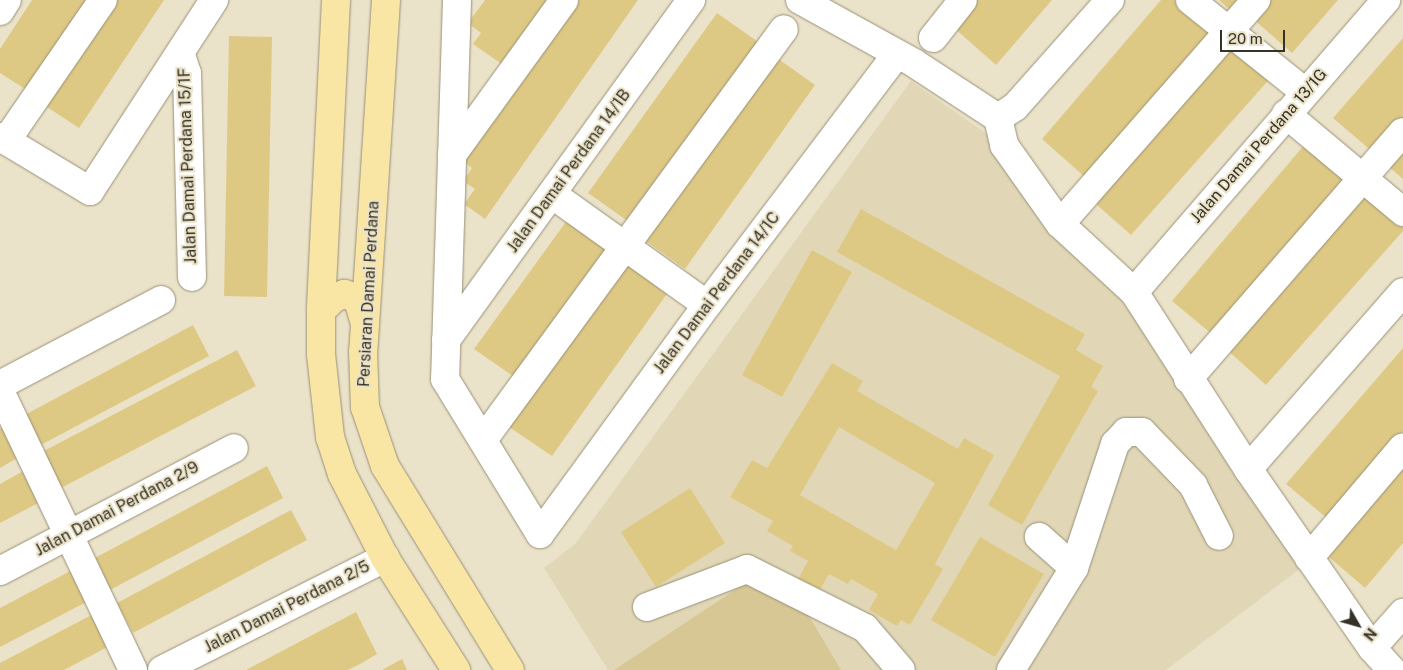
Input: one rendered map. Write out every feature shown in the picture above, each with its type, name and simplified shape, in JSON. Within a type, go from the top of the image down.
[{"type":"main road","points":[[336,0],[321,311],[321,354],[330,437],[342,474],[385,558],[456,670]]},
{"type":"main road","name":"Persiaran Damai Perdana","points":[[386,0],[365,324],[365,406],[385,466],[510,670]]},
{"type":"main road","points":[[321,311],[334,298],[344,294],[354,297],[359,303],[365,324]]},
{"type":"street","points":[[0,11],[7,0]]},
{"type":"street","points":[[103,0],[3,139],[90,191],[214,0]]},
{"type":"street","points":[[457,0],[445,379],[483,440],[784,29]]},
{"type":"street","points":[[452,155],[564,0]]},
{"type":"street","name":"Jalan Damai Perdana 14/1B","points":[[446,340],[553,195],[691,0]]},
{"type":"street","points":[[800,0],[897,54],[998,118],[1004,145],[1060,224],[1134,292],[1188,379],[1248,469],[1372,648],[1392,670]]},
{"type":"street","points":[[933,38],[962,0]]},
{"type":"street","points":[[998,118],[1015,106],[1110,0]]},
{"type":"street","points":[[1190,0],[1305,92]]},
{"type":"street","points":[[1060,224],[1256,0]]},
{"type":"street","name":"Jalan Damai Perdana 13/1G","points":[[1134,292],[1386,0]]},
{"type":"street","name":"Jalan Damai Perdana 14/1C","points":[[483,440],[540,534],[707,305],[897,54]]},
{"type":"street","name":"Jalan Damai Perdana 15/1F","points":[[180,55],[188,74],[192,277]]},
{"type":"street","points":[[1286,114],[1403,212]]},
{"type":"street","points":[[1188,379],[1403,132]]},
{"type":"street","points":[[553,195],[707,305]]},
{"type":"street","points":[[1248,469],[1403,292]]},
{"type":"street","points":[[0,385],[161,300]]},
{"type":"street","points":[[0,392],[133,670]]},
{"type":"street","points":[[1011,670],[1074,568],[1115,444],[1126,432],[1142,432],[1193,485],[1219,536]]},
{"type":"street","points":[[1309,558],[1403,447]]},
{"type":"street","name":"Jalan Damai Perdana 2/9","points":[[0,571],[234,448]]},
{"type":"street","points":[[1038,536],[1074,568]]},
{"type":"street","name":"Jalan Damai Perdana 2/5","points":[[162,670],[385,558]]},
{"type":"street","points":[[647,607],[747,569],[865,628],[901,670]]},
{"type":"street","points":[[1372,648],[1403,612]]},
{"type":"shaded area","points":[[911,81],[994,139],[1119,287],[1301,568],[1166,670],[608,670],[544,568],[576,543]]},
{"type":"shaded area","points":[[747,582],[809,616],[841,670],[614,670]]},
{"type":"building","points":[[32,0],[95,0],[33,94],[0,73],[0,49]]},
{"type":"building","points":[[113,0],[164,0],[79,128],[44,105]]},
{"type":"building","points":[[485,0],[555,0],[506,67],[473,44],[481,33],[468,23]]},
{"type":"building","points":[[571,0],[638,0],[485,219],[464,204],[475,189],[463,181],[472,168],[460,159]]},
{"type":"building","points":[[974,0],[1052,0],[996,65],[952,26]]},
{"type":"building","points":[[1161,0],[1181,0],[1214,28],[1086,178],[1042,139]]},
{"type":"building","points":[[1219,0],[1239,0],[1230,10]]},
{"type":"building","points":[[1267,0],[1338,0],[1292,53],[1252,18]]},
{"type":"building","points":[[717,13],[761,44],[632,224],[588,193]]},
{"type":"building","points":[[229,36],[272,37],[267,297],[224,296]]},
{"type":"building","points":[[1230,37],[1273,75],[1131,235],[1088,197]]},
{"type":"building","points":[[1403,38],[1403,119],[1374,153],[1333,118]]},
{"type":"building","points":[[773,55],[815,85],[685,269],[643,239]]},
{"type":"building","points":[[1311,137],[1353,172],[1213,335],[1172,301]]},
{"type":"building","points":[[1403,149],[1403,179],[1388,166]]},
{"type":"building","points":[[1368,188],[1403,219],[1403,231],[1266,385],[1225,348]]},
{"type":"building","points":[[861,209],[1085,334],[1076,350],[1103,366],[1091,387],[1098,391],[1022,525],[988,505],[1060,376],[837,252]]},
{"type":"building","points":[[573,212],[618,245],[520,381],[474,349]]},
{"type":"building","points":[[812,250],[852,272],[782,397],[742,375]]},
{"type":"building","points":[[629,252],[674,284],[552,456],[506,425]]},
{"type":"building","points":[[193,325],[209,356],[35,448],[19,418]]},
{"type":"building","points":[[1403,348],[1403,431],[1328,519],[1286,484]]},
{"type":"building","points":[[237,350],[256,386],[59,489],[40,453]]},
{"type":"building","points":[[832,363],[863,381],[857,391],[958,449],[964,438],[994,455],[935,564],[943,569],[910,625],[901,620],[897,626],[869,610],[878,594],[851,579],[848,584],[829,574],[818,593],[797,581],[808,561],[790,551],[793,546],[767,531],[773,521],[730,497],[752,460],[767,468]],"holes":[[[839,427],[935,483],[896,550],[800,495]]]},
{"type":"building","points":[[3,427],[19,457],[0,468],[0,429]]},
{"type":"building","points":[[1403,459],[1403,543],[1365,588],[1323,552]]},
{"type":"building","points":[[267,466],[283,498],[110,590],[93,559]]},
{"type":"building","points":[[25,470],[42,501],[0,523],[0,484]]},
{"type":"building","points":[[690,488],[725,543],[656,587],[621,532]]},
{"type":"building","points":[[291,510],[307,540],[133,633],[117,603]]},
{"type":"building","points":[[980,537],[1044,574],[995,657],[931,620]]},
{"type":"building","points":[[78,567],[94,598],[0,647],[0,608]]},
{"type":"building","points":[[101,610],[117,642],[64,670],[0,670],[0,663]]},
{"type":"building","points":[[356,612],[377,654],[360,664],[348,670],[246,670]]},
{"type":"building","points":[[402,659],[407,670],[382,670]]}]
